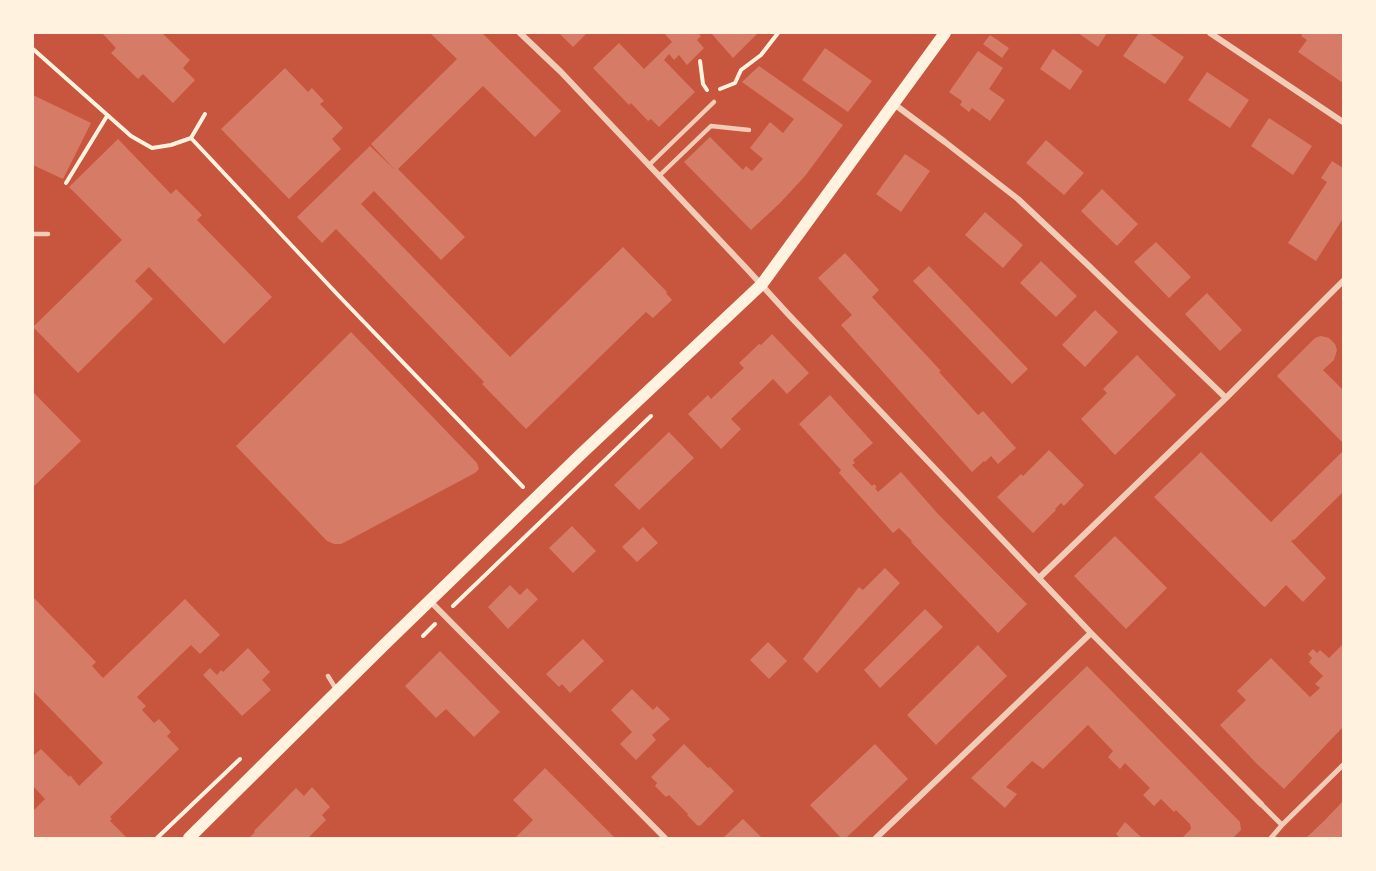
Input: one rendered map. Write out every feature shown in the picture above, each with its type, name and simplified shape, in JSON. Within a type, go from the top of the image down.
[{"type":"main road","points":[[189,838],[580,455],[762,284],[945,33]]},
{"type":"street","points":[[520,33],[561,72],[1091,633],[1282,825]]},
{"type":"street","points":[[1210,33],[1343,122]]},
{"type":"street","points":[[894,104],[1018,199],[1226,398]]},
{"type":"street","points":[[1039,578],[1342,284]]},
{"type":"street","points":[[430,601],[665,838]]},
{"type":"street","points":[[876,838],[1091,633]]},
{"type":"street","points":[[1271,838],[1343,765]]},
{"type":"lane","points":[[649,165],[714,102]]},
{"type":"lane","points":[[659,176],[711,126],[749,130]]},
{"type":"lane","points":[[33,234],[48,234]]},
{"type":"lane","points":[[328,676],[338,692]]},
{"type":"path","points":[[718,90],[735,83],[741,70],[761,55],[778,33]]},
{"type":"path","points":[[33,57],[35,50],[107,116],[131,136],[152,148],[171,145],[191,138],[205,114]]},
{"type":"path","points":[[700,61],[707,90]]},
{"type":"path","points":[[66,183],[107,116]]},
{"type":"path","points":[[191,138],[523,488]]},
{"type":"path","points":[[157,838],[245,754]]},
{"type":"building","points":[[102,33],[162,33],[190,60],[183,68],[195,80],[173,103],[143,74],[138,79],[111,53],[116,48]]},
{"type":"building","points":[[430,33],[482,33],[561,111],[535,137],[483,86],[398,169],[465,237],[441,260],[374,191],[361,204],[510,357],[623,247],[672,300],[653,318],[646,312],[526,429],[482,384],[484,382],[336,229],[322,243],[297,217],[370,146],[395,170],[371,144],[457,59]]},
{"type":"building","points":[[559,33],[587,33],[573,47]]},
{"type":"building","points":[[664,33],[698,33],[701,36],[697,40],[704,48],[687,65],[679,55],[674,60],[669,54],[664,60],[695,92],[659,127],[651,119],[648,121],[631,103],[629,105],[593,68],[619,43],[644,69],[672,42]]},
{"type":"building","points":[[711,33],[758,33],[733,58]]},
{"type":"building","points":[[1078,33],[1107,33],[1098,47]]},
{"type":"building","points":[[1139,33],[1149,33],[1184,57],[1165,84],[1123,56]]},
{"type":"building","points":[[1303,33],[1343,33],[1343,83],[1298,52],[1307,40],[1301,36]]},
{"type":"building","points":[[990,35],[1009,48],[1002,58],[983,44]]},
{"type":"building","points":[[825,48],[872,81],[848,112],[802,80]]},
{"type":"building","points":[[1053,49],[1083,71],[1070,90],[1040,69]]},
{"type":"building","points":[[978,51],[1003,68],[989,89],[1005,100],[990,121],[972,108],[969,112],[960,105],[962,101],[949,92]]},
{"type":"building","points":[[759,66],[843,125],[805,176],[751,230],[684,162],[710,137],[743,170],[746,166],[752,171],[763,159],[750,148],[770,122],[783,133],[794,119],[742,82]]},
{"type":"building","points":[[285,68],[308,92],[312,88],[324,101],[320,104],[343,128],[332,139],[341,149],[289,199],[221,129]]},
{"type":"building","points":[[1207,72],[1249,100],[1230,128],[1188,100]]},
{"type":"building","points":[[33,95],[91,123],[63,179],[33,165]]},
{"type":"building","points":[[1269,118],[1312,146],[1293,175],[1251,146]]},
{"type":"building","points":[[118,139],[171,194],[176,189],[202,215],[197,220],[272,297],[224,344],[149,267],[135,281],[153,299],[78,373],[33,327],[122,240],[69,187]]},
{"type":"building","points":[[1046,140],[1084,173],[1064,195],[1026,163]]},
{"type":"building","points":[[905,154],[930,171],[901,212],[876,194]]},
{"type":"building","points":[[1332,161],[1343,168],[1343,221],[1316,261],[1288,243],[1327,182],[1321,178]]},
{"type":"building","points":[[1102,189],[1138,224],[1117,246],[1081,211]]},
{"type":"building","points":[[985,212],[1023,245],[1003,268],[965,235]]},
{"type":"building","points":[[1156,242],[1191,277],[1169,298],[1134,262]]},
{"type":"building","points":[[845,253],[879,290],[872,297],[941,371],[939,372],[978,415],[983,411],[1016,448],[998,464],[991,456],[972,472],[841,325],[852,315],[818,278]]},
{"type":"building","points":[[1041,261],[1077,296],[1056,317],[1020,283]]},
{"type":"building","points":[[929,266],[1028,369],[1012,384],[913,281]]},
{"type":"building","points":[[1207,293],[1242,330],[1220,351],[1185,314]]},
{"type":"building","points":[[1095,310],[1118,332],[1085,367],[1062,345]]},
{"type":"building","points":[[351,332],[477,463],[479,469],[347,541],[334,544],[327,541],[236,446]]},
{"type":"building","points":[[772,334],[809,373],[787,394],[773,379],[731,419],[741,429],[721,449],[688,414],[708,395],[711,399],[744,368],[739,363]]},
{"type":"building","points":[[1321,336],[1329,338],[1337,350],[1334,360],[1323,370],[1343,390],[1343,443],[1277,376],[1314,339]]},
{"type":"building","points":[[1137,355],[1176,395],[1115,455],[1081,419],[1107,393],[1103,389]]},
{"type":"building","points":[[33,392],[81,441],[33,487]]},
{"type":"building","points":[[830,395],[873,443],[853,460],[855,463],[852,465],[872,486],[874,484],[877,487],[875,488],[878,492],[901,472],[938,514],[1027,604],[998,633],[899,528],[893,533],[799,424]]},
{"type":"building","points":[[669,432],[694,458],[639,510],[614,485]]},
{"type":"building","points":[[1049,450],[1084,485],[1064,506],[1061,503],[1033,533],[997,497],[1021,474],[1023,476]]},
{"type":"building","points":[[1343,451],[1343,492],[1291,541],[1326,578],[1303,602],[1286,585],[1265,607],[1263,606],[1154,497],[1201,452],[1271,522]]},
{"type":"building","points":[[572,526],[596,551],[573,573],[549,548]]},
{"type":"building","points":[[643,527],[658,543],[637,562],[622,547]]},
{"type":"building","points":[[1115,536],[1167,588],[1126,629],[1074,576]]},
{"type":"building","points":[[885,568],[900,583],[817,673],[803,659],[859,587],[863,590]]},
{"type":"building","points":[[510,585],[520,595],[527,588],[538,599],[508,629],[488,607]]},
{"type":"building","points":[[33,597],[96,662],[92,666],[103,678],[185,599],[220,635],[200,654],[191,645],[137,697],[146,706],[142,710],[154,723],[159,719],[171,732],[167,736],[179,749],[110,817],[112,819],[110,821],[127,838],[33,838],[33,811],[45,799],[33,786],[33,756],[41,749],[79,786],[103,763],[33,691]]},
{"type":"building","points":[[925,609],[943,627],[880,688],[864,670]]},
{"type":"building","points":[[583,639],[604,661],[570,693],[562,684],[559,687],[546,674]]},
{"type":"building","points":[[768,642],[787,661],[769,679],[750,660]]},
{"type":"building","points":[[1343,644],[1343,727],[1284,789],[1220,725],[1246,700],[1237,691],[1271,658],[1310,697],[1320,688],[1315,684],[1323,676],[1309,662],[1312,658],[1308,654],[1313,649],[1317,653],[1320,650],[1329,658]]},
{"type":"building","points":[[978,645],[1007,676],[936,745],[907,715]]},
{"type":"building","points":[[248,648],[270,672],[262,680],[271,690],[242,716],[203,675],[210,668],[217,675],[221,670],[223,672]]},
{"type":"building","points":[[440,651],[500,712],[474,737],[446,709],[436,718],[405,686]]},
{"type":"building","points":[[1087,666],[1240,822],[1241,830],[1233,838],[1182,838],[1191,829],[1190,824],[1161,799],[1154,806],[1143,795],[1150,788],[1125,763],[1120,769],[1108,757],[1113,751],[1088,725],[1043,769],[1032,761],[1006,787],[1017,794],[1005,808],[971,778]]},
{"type":"building","points":[[632,689],[653,710],[657,706],[670,719],[652,735],[656,740],[636,760],[620,744],[632,732],[611,710]]},
{"type":"building","points":[[684,744],[734,791],[700,826],[669,795],[666,797],[655,786],[657,783],[651,777]]},
{"type":"building","points":[[875,744],[908,779],[846,838],[841,838],[810,805]]},
{"type":"building","points":[[545,768],[615,838],[515,838],[533,820],[513,800]]},
{"type":"building","points":[[312,787],[330,807],[322,815],[326,820],[308,838],[249,838],[296,788],[304,796]]},
{"type":"building","points":[[1343,801],[1343,838],[1306,838],[1324,821]]},
{"type":"building","points":[[743,819],[762,838],[723,838]]},
{"type":"building","points":[[1125,822],[1142,838],[1120,838],[1116,834]]}]
